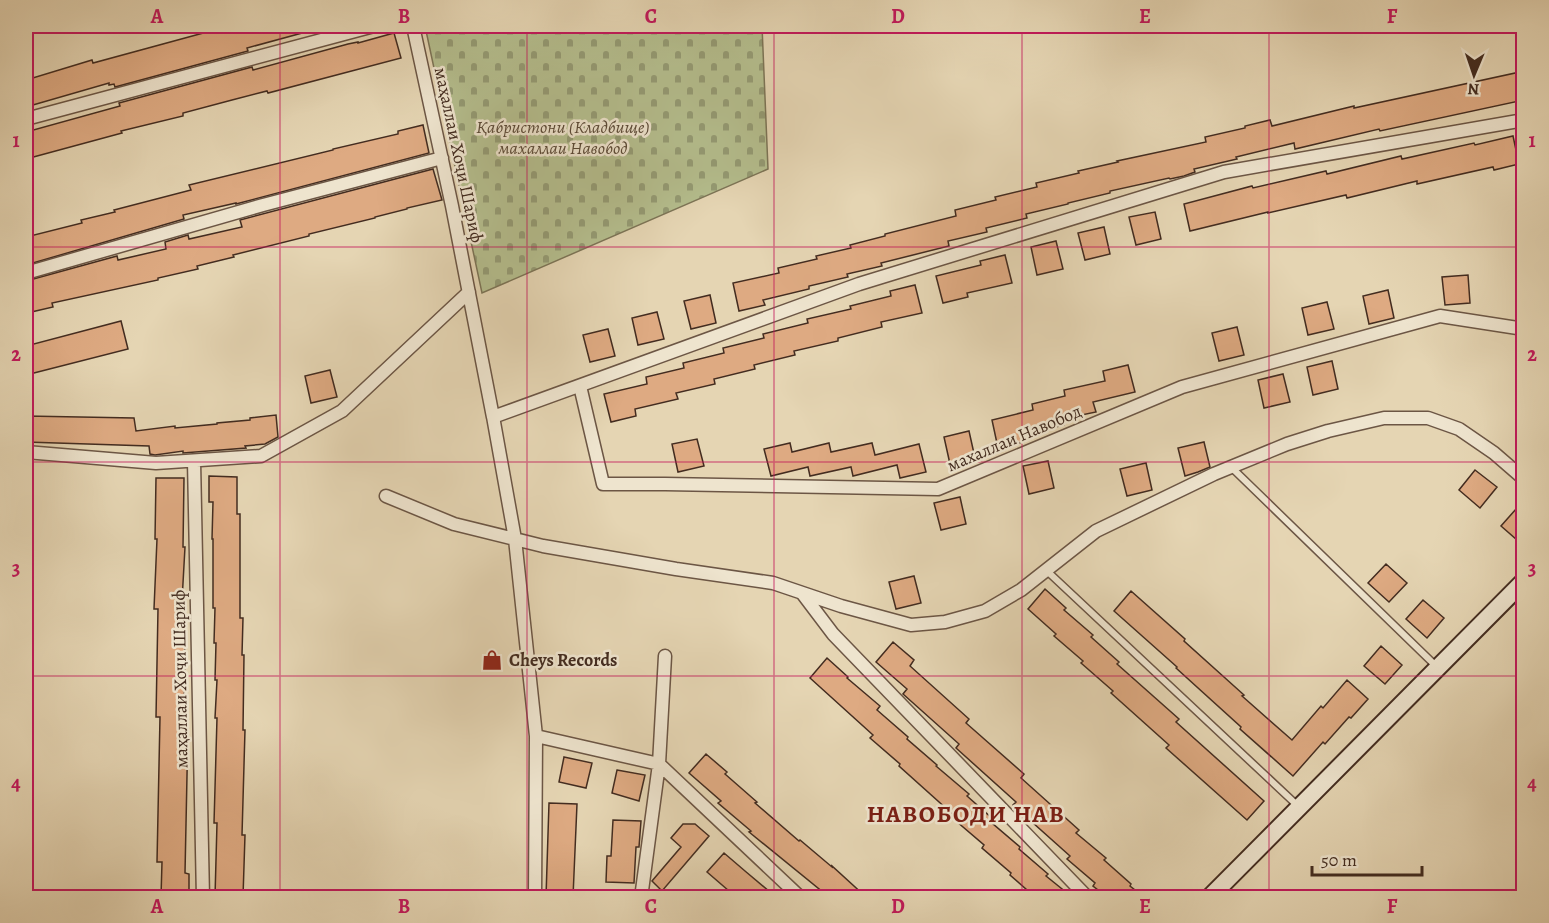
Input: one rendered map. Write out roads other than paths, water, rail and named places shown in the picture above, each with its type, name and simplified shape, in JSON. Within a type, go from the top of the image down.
[{"type":"street","points":[[26,119],[374,26]]},
{"type":"street","name":"маҳаллаи Хоҷи Шариф","points":[[413,26],[469,292],[515,539],[537,736],[535,897]]},
{"type":"street","points":[[493,414],[580,386],[859,284],[1224,172],[1524,120]]},
{"type":"street","points":[[26,273],[263,205],[442,158]]},
{"type":"street","points":[[26,452],[156,463],[261,456],[342,411],[469,292]]},
{"type":"street","name":"махаллаи Навобод","points":[[580,386],[603,484],[938,489],[1182,387],[1204,380],[1440,316],[1524,329]]},
{"type":"street","points":[[386,496],[454,524],[543,546],[773,583],[841,606],[911,625],[945,622],[986,611],[1021,591],[1096,531],[1164,497],[1287,444],[1384,418],[1428,418],[1459,429],[1494,453],[1524,479]]},
{"type":"street","name":"маҳаллаи Хоҷи Шариф","points":[[194,461],[203,897]]},
{"type":"street","points":[[1209,897],[1524,581]]},
{"type":"street","points":[[802,593],[833,634],[1088,897]]},
{"type":"street","points":[[640,897],[659,764],[665,656]]},
{"type":"street","points":[[537,736],[659,764],[801,897]]},
{"type":"lane","points":[[1231,467],[1438,667]]},
{"type":"lane","points":[[1047,571],[1298,806]]},
{"type":"place","name":"Cheys Records","points":[[492,660]]},
{"type":"district","name":"НАВОБОДИ НАВ","points":[[966,814]]},
{"type":"park label","name":"Қабристони (Кладбище) махаллаи Навобод","points":[[563,137]]}]
